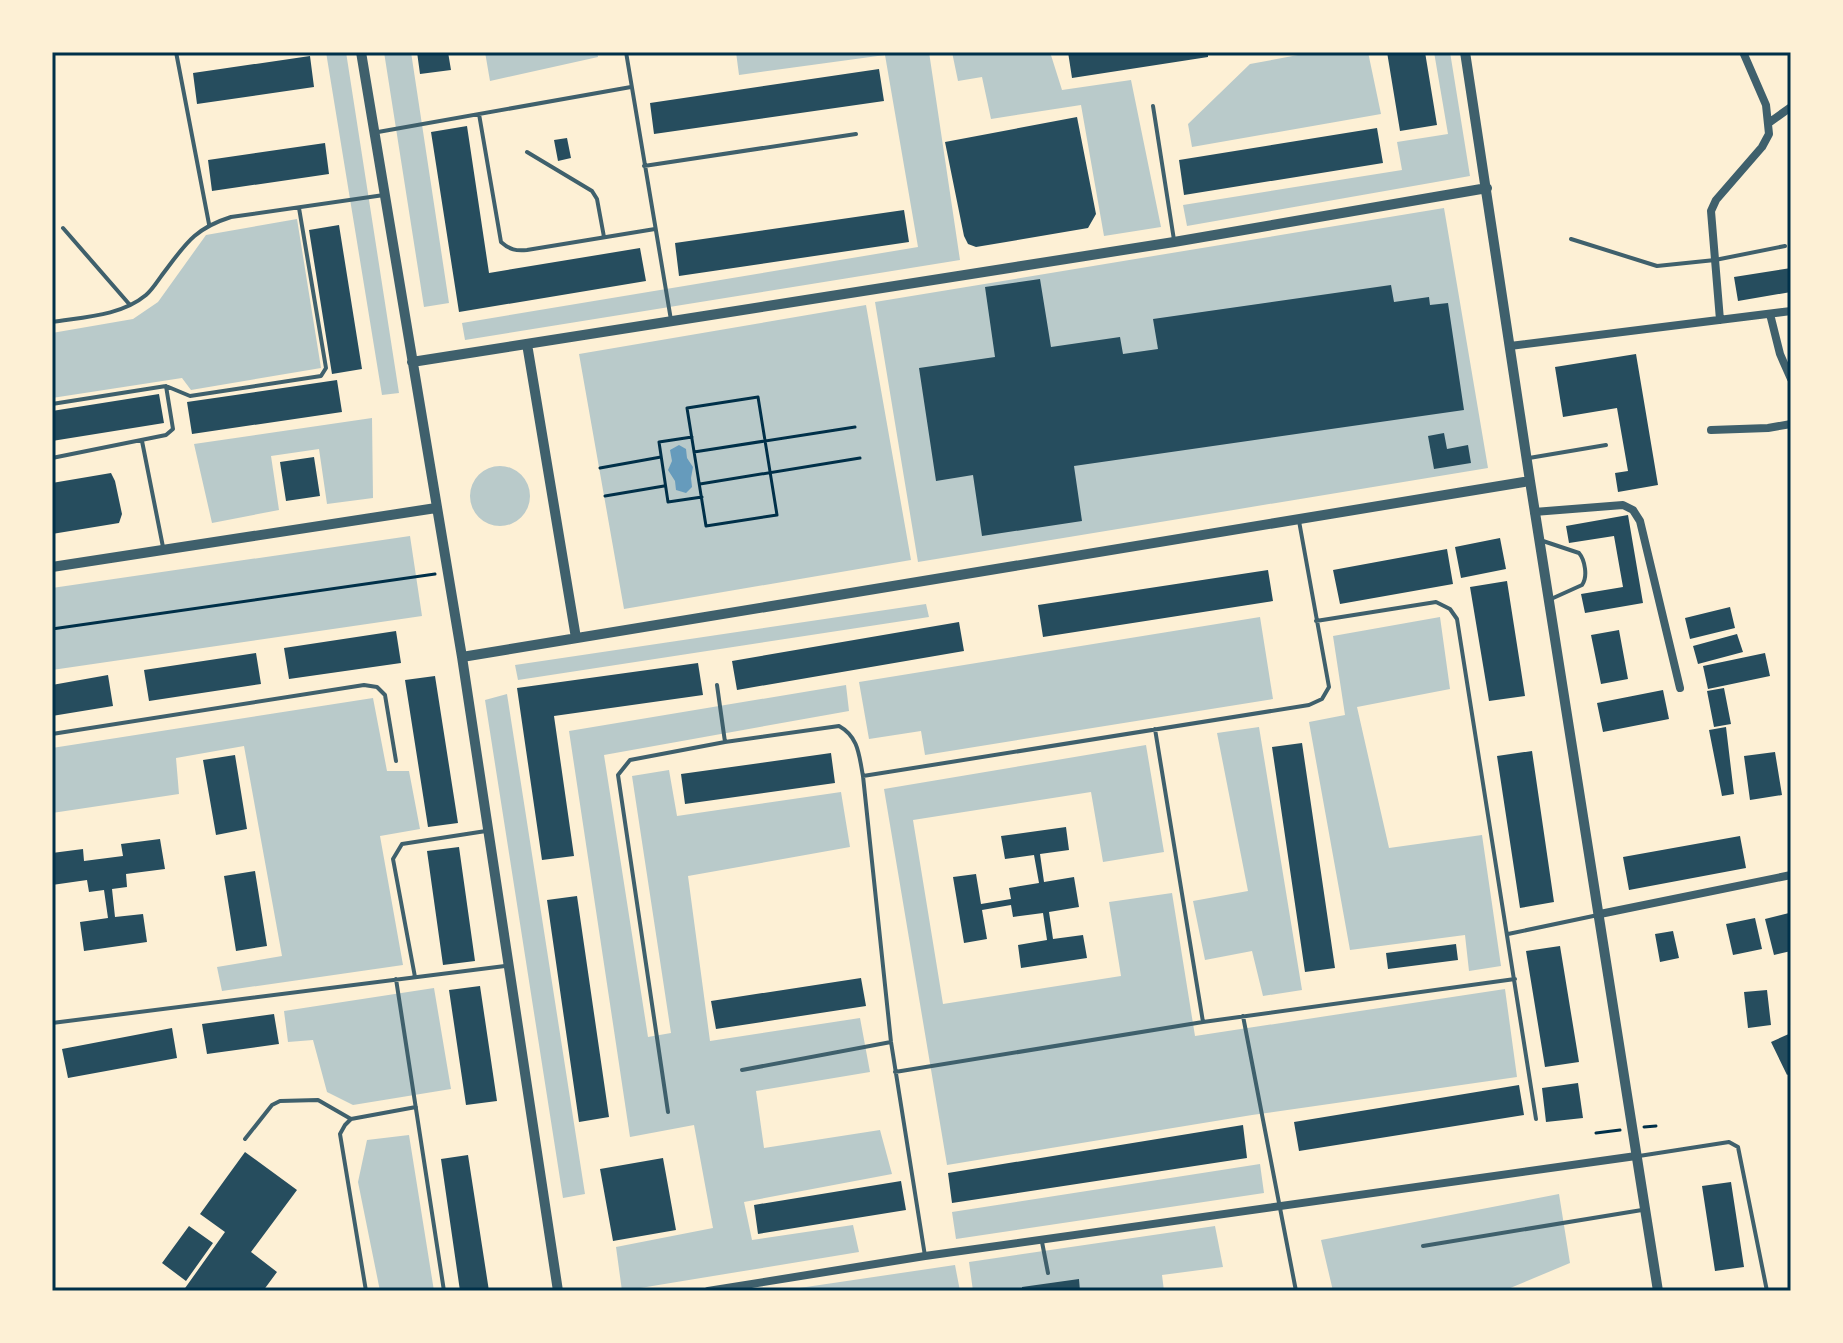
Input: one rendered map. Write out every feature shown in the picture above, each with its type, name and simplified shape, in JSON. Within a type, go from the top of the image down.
[{"type":"street","points":[[361,52],[462,657],[558,1291]]},
{"type":"street","points":[[1465,52],[1534,512],[1658,1291]]},
{"type":"street","points":[[1720,320],[1711,211],[1716,200],[1762,147],[1769,134],[1766,105],[1743,52]]},
{"type":"street","points":[[1770,122],[1791,107]]},
{"type":"street","points":[[412,362],[1174,242],[1487,188]]},
{"type":"street","points":[[1510,346],[1791,311]]},
{"type":"street","points":[[1770,314],[1780,354],[1791,379]]},
{"type":"street","points":[[527,344],[576,638]]},
{"type":"street","points":[[1711,430],[1791,424]]},
{"type":"street","points":[[462,657],[1530,481]]},
{"type":"street","points":[[1534,512],[1623,505],[1633,510],[1640,521],[1680,688]]},
{"type":"street","points":[[52,567],[436,508]]},
{"type":"street","points":[[1600,914],[1791,875]]},
{"type":"street","points":[[708,1291],[1041,1239],[1636,1156]]},
{"type":"lane","points":[[176,52],[209,224]]},
{"type":"lane","points":[[626,52],[671,322]]},
{"type":"lane","points":[[374,133],[631,87]]},
{"type":"lane","points":[[1153,106],[1174,242]]},
{"type":"lane","points":[[479,114],[501,242],[515,251],[655,229]]},
{"type":"lane","points":[[644,166],[856,134]]},
{"type":"lane","points":[[527,152],[592,191],[597,199],[604,237]]},
{"type":"lane","points":[[52,322],[107,314],[148,294],[188,241],[209,224],[231,217],[384,195]]},
{"type":"lane","points":[[52,404],[166,386],[190,396],[321,376],[326,368],[299,208]]},
{"type":"lane","points":[[63,228],[130,305]]},
{"type":"lane","points":[[1571,239],[1648,265],[1715,260],[1785,246]]},
{"type":"lane","points":[[52,458],[166,435],[173,429],[166,386]]},
{"type":"lane","points":[[142,441],[163,550]]},
{"type":"lane","points":[[1526,459],[1606,445]]},
{"type":"lane","points":[[863,776],[1309,705],[1322,699],[1329,687],[1299,521]]},
{"type":"lane","points":[[1539,539],[1575,550],[1583,557],[1585,576],[1582,585],[1549,600]]},
{"type":"lane","points":[[1316,621],[1436,602],[1450,609],[1457,619],[1536,1119]]},
{"type":"lane","points":[[52,734],[364,685],[377,687],[385,695],[396,761]]},
{"type":"lane","points":[[717,685],[725,742]]},
{"type":"lane","points":[[668,1112],[618,775],[630,760],[725,742],[839,726],[856,741],[863,776],[891,1042],[925,1256]]},
{"type":"lane","points":[[1155,729],[1203,1022]]},
{"type":"lane","points":[[415,977],[393,859],[395,851],[402,844],[488,830]]},
{"type":"lane","points":[[1508,934],[1600,914]]},
{"type":"lane","points":[[52,1023],[508,966]]},
{"type":"lane","points":[[396,979],[444,1291]]},
{"type":"lane","points":[[895,1072],[1243,1016],[1515,979]]},
{"type":"lane","points":[[1243,1016],[1296,1291]]},
{"type":"lane","points":[[742,1070],[891,1042]]},
{"type":"lane","points":[[245,1139],[272,1105],[280,1101],[318,1100],[351,1119]]},
{"type":"lane","points":[[366,1291],[340,1134],[351,1119],[416,1107]]},
{"type":"lane","points":[[1636,1156],[1729,1142],[1738,1147],[1767,1291]]},
{"type":"lane","points":[[1423,1246],[1644,1210]]},
{"type":"lane","points":[[1041,1239],[1048,1273]]},
{"type":"path","points":[[758,397],[777,515],[706,526],[692,437],[687,408],[758,397]]},
{"type":"path","points":[[694,452],[855,427]]},
{"type":"path","points":[[692,437],[659,442],[668,502],[702,497]]},
{"type":"path","points":[[600,468],[661,457]]},
{"type":"path","points":[[700,484],[860,458]]},
{"type":"path","points":[[605,496],[666,486]]},
{"type":"path","points":[[52,629],[447,572]]},
{"type":"shaded area","points":[[326,52],[346,52],[399,393],[382,395]]},
{"type":"shaded area","points":[[384,52],[411,52],[449,303],[424,307]]},
{"type":"shaded area","points":[[485,52],[597,52],[598,57],[490,81]]},
{"type":"shaded area","points":[[736,52],[929,52],[960,260],[465,340],[462,323],[918,247],[885,55],[739,75]]},
{"type":"shaded area","points":[[952,52],[1050,52],[1062,90],[1131,80],[1161,227],[1104,236],[1081,105],[991,119],[982,77],[958,81]]},
{"type":"shaded area","points":[[1314,52],[1368,52],[1381,114],[1192,147],[1188,124],[1250,64]]},
{"type":"shaded area","points":[[1434,52],[1450,52],[1470,176],[1187,226],[1183,205],[1402,170],[1397,142],[1448,134]]},
{"type":"shaded area","points":[[1444,208],[1488,468],[918,562],[875,302]]},
{"type":"shaded area","points":[[297,219],[321,368],[191,390],[182,378],[52,398],[52,333],[133,319],[158,302],[206,235]]},
{"type":"shaded area","points":[[866,305],[911,560],[624,609],[579,354]]},
{"type":"shaded area","points":[[372,418],[373,498],[327,504],[319,449],[271,456],[279,510],[212,523],[194,444]]},
{"type":"shaded area","points":[[500,466],[522,474],[530,496],[522,518],[500,526],[478,518],[470,496],[478,474]]},
{"type":"shaded area","points":[[410,536],[422,616],[52,670],[52,588]]},
{"type":"shaded area","points":[[926,604],[929,617],[518,680],[515,665]]},
{"type":"shaded area","points":[[1260,617],[1273,699],[925,755],[921,731],[869,739],[859,682]]},
{"type":"shaded area","points":[[1440,617],[1450,689],[1357,707],[1389,848],[1482,835],[1501,966],[1469,971],[1465,935],[1350,950],[1309,722],[1345,715],[1333,636]]},
{"type":"shaded area","points":[[846,685],[849,711],[604,755],[648,1037],[671,1033],[632,776],[669,770],[677,816],[841,792],[850,847],[688,876],[710,1041],[860,1018],[870,1072],[756,1091],[764,1148],[880,1130],[892,1174],[744,1202],[752,1240],[853,1225],[859,1252],[622,1291],[616,1247],[713,1228],[694,1125],[630,1137],[569,731]]},
{"type":"shaded area","points":[[507,694],[585,1194],[563,1198],[485,700]]},
{"type":"shaded area","points":[[373,698],[387,771],[409,771],[420,829],[380,836],[403,965],[222,991],[217,967],[282,956],[244,746],[176,758],[179,794],[52,813],[52,748]]},
{"type":"shaded area","points":[[1259,727],[1302,990],[1263,996],[1252,951],[1205,960],[1193,901],[1248,891],[1217,733]]},
{"type":"shaded area","points":[[1146,745],[1164,852],[1103,862],[1091,792],[913,820],[943,1004],[1121,976],[1109,902],[1172,893],[1195,1036],[1505,989],[1517,1077],[1252,1115],[947,1165],[884,789]]},
{"type":"shaded area","points":[[434,988],[451,1089],[353,1105],[327,1092],[313,1040],[288,1042],[284,1011]]},
{"type":"shaded area","points":[[409,1135],[434,1291],[380,1291],[358,1182],[367,1140]]},
{"type":"shaded area","points":[[1260,1164],[1264,1193],[956,1239],[952,1212]]},
{"type":"shaded area","points":[[1559,1194],[1570,1263],[1503,1291],[1333,1291],[1321,1240]]},
{"type":"shaded area","points":[[1215,1226],[1223,1267],[1162,1275],[1164,1291],[973,1291],[969,1262]]},
{"type":"shaded area","points":[[955,1265],[960,1291],[779,1291]]},
{"type":"water","points":[[679,445],[686,449],[693,467],[692,487],[686,493],[676,490],[675,481],[668,470],[672,461],[670,450]]},
{"type":"building","points":[[417,52],[448,52],[451,70],[420,74]]},
{"type":"building","points":[[1068,52],[1208,52],[1208,57],[1072,78]]},
{"type":"building","points":[[1387,52],[1425,52],[1437,125],[1400,131]]},
{"type":"building","points":[[310,56],[314,87],[197,104],[193,73]]},
{"type":"building","points":[[879,69],[884,101],[654,134],[650,103]]},
{"type":"building","points":[[1077,117],[1096,214],[1088,228],[976,247],[968,244],[945,142]]},
{"type":"building","points":[[467,126],[489,273],[640,248],[646,281],[459,312],[431,132]]},
{"type":"building","points":[[1377,128],[1383,163],[1184,195],[1179,160]]},
{"type":"building","points":[[567,138],[571,158],[558,161],[554,140]]},
{"type":"building","points":[[325,143],[329,174],[212,191],[208,160]]},
{"type":"building","points":[[904,210],[909,242],[679,276],[675,243]]},
{"type":"building","points":[[339,225],[362,369],[332,374],[309,230]]},
{"type":"building","points":[[1791,268],[1791,292],[1738,301],[1734,277]]},
{"type":"building","points":[[1040,279],[1051,347],[1120,337],[1123,354],[1158,349],[1153,319],[1391,285],[1394,302],[1429,297],[1430,305],[1448,303],[1464,410],[1074,466],[1082,521],[982,536],[973,475],[936,481],[919,368],[995,357],[985,287]]},
{"type":"building","points":[[1636,354],[1658,485],[1618,492],[1615,473],[1628,471],[1617,408],[1563,417],[1555,367]]},
{"type":"building","points":[[337,380],[342,412],[192,434],[187,402]]},
{"type":"building","points":[[159,394],[164,423],[52,441],[52,411]]},
{"type":"building","points":[[1444,433],[1447,449],[1468,445],[1471,463],[1434,469],[1428,436]]},
{"type":"building","points":[[314,457],[320,496],[286,501],[280,462]]},
{"type":"building","points":[[111,473],[122,514],[119,523],[52,534],[52,483]]},
{"type":"building","points":[[1628,515],[1643,603],[1585,613],[1581,594],[1623,587],[1614,536],[1569,543],[1566,526]]},
{"type":"building","points":[[1500,538],[1506,569],[1461,578],[1455,547]]},
{"type":"building","points":[[1447,549],[1453,584],[1340,604],[1333,570]]},
{"type":"building","points":[[1268,570],[1273,601],[1043,637],[1038,605]]},
{"type":"building","points":[[1507,581],[1525,696],[1489,701],[1470,587]]},
{"type":"building","points":[[1730,607],[1735,628],[1690,639],[1685,618]]},
{"type":"building","points":[[959,622],[964,651],[737,690],[732,661]]},
{"type":"building","points":[[1619,630],[1628,679],[1601,684],[1591,635]]},
{"type":"building","points":[[396,631],[401,663],[289,679],[284,648]]},
{"type":"building","points":[[1737,634],[1743,652],[1698,664],[1693,646]]},
{"type":"building","points":[[256,653],[261,684],[149,701],[144,670]]},
{"type":"building","points":[[1765,653],[1770,676],[1708,689],[1703,666]]},
{"type":"building","points":[[698,663],[703,695],[554,716],[574,856],[542,860],[517,688]]},
{"type":"building","points":[[108,675],[113,706],[52,716],[52,685]]},
{"type":"building","points":[[435,676],[458,823],[428,827],[405,680]]},
{"type":"building","points":[[1724,688],[1731,724],[1714,727],[1707,691]]},
{"type":"building","points":[[1663,690],[1669,719],[1603,732],[1597,703]]},
{"type":"building","points":[[1726,727],[1734,794],[1722,796],[1709,730]]},
{"type":"building","points":[[1302,743],[1335,968],[1305,972],[1272,747]]},
{"type":"building","points":[[1532,751],[1554,902],[1520,908],[1497,756]]},
{"type":"building","points":[[1775,752],[1782,795],[1750,800],[1744,756]]},
{"type":"building","points":[[831,753],[835,783],[685,804],[681,774]]},
{"type":"building","points":[[235,755],[247,829],[216,835],[203,760]]},
{"type":"building","points":[[1066,827],[1069,850],[1040,854],[1044,882],[1074,877],[1079,907],[1049,912],[1053,939],[1083,935],[1087,958],[1021,968],[1018,945],[1047,940],[1043,913],[1013,917],[1011,905],[982,910],[987,939],[964,943],[953,877],[976,874],[981,904],[1011,899],[1009,888],[1039,883],[1034,855],[1005,859],[1001,836]]},
{"type":"building","points":[[1740,836],[1746,868],[1629,890],[1623,857]]},
{"type":"building","points":[[160,839],[165,869],[126,874],[127,887],[112,889],[115,917],[143,914],[147,942],[84,951],[80,922],[108,918],[104,890],[89,892],[87,880],[52,885],[52,853],[83,849],[84,861],[123,856],[121,844]]},
{"type":"building","points":[[459,847],[475,961],[443,965],[427,851]]},
{"type":"building","points":[[255,871],[267,946],[236,951],[224,876]]},
{"type":"building","points":[[577,896],[609,1117],[579,1122],[547,900]]},
{"type":"building","points":[[1789,913],[1791,951],[1774,955],[1765,919]]},
{"type":"building","points":[[1755,918],[1762,949],[1733,955],[1726,924]]},
{"type":"building","points":[[1673,931],[1679,958],[1660,962],[1655,934]]},
{"type":"building","points":[[1456,944],[1458,960],[1388,969],[1386,953]]},
{"type":"building","points":[[1560,946],[1579,1062],[1545,1067],[1526,951]]},
{"type":"building","points":[[861,978],[866,1006],[716,1029],[711,1001]]},
{"type":"building","points":[[480,986],[497,1101],[466,1105],[449,990]]},
{"type":"building","points":[[1767,990],[1771,1025],[1748,1028],[1744,992]]},
{"type":"building","points":[[274,1014],[279,1044],[207,1054],[202,1024]]},
{"type":"building","points":[[172,1028],[177,1058],[68,1078],[62,1049]]},
{"type":"building","points":[[1791,1033],[1791,1073],[1787,1075],[1771,1042]]},
{"type":"building","points":[[1578,1083],[1583,1118],[1546,1122],[1542,1088]]},
{"type":"building","points":[[1519,1085],[1524,1115],[1299,1151],[1294,1122]]},
{"type":"building","points":[[1243,1125],[1247,1158],[952,1203],[948,1173]]},
{"type":"building","points":[[245,1152],[297,1190],[251,1252],[277,1272],[263,1291],[183,1291],[225,1232],[200,1214]]},
{"type":"building","points":[[468,1155],[489,1291],[460,1291],[441,1159]]},
{"type":"building","points":[[663,1158],[676,1230],[613,1241],[600,1169]]},
{"type":"building","points":[[901,1181],[906,1210],[758,1234],[754,1205]]},
{"type":"building","points":[[1731,1182],[1744,1267],[1715,1271],[1702,1186]]},
{"type":"building","points":[[189,1226],[213,1243],[186,1281],[162,1263]]},
{"type":"building","points":[[1079,1279],[1080,1291],[1022,1291],[1022,1287]]}]
